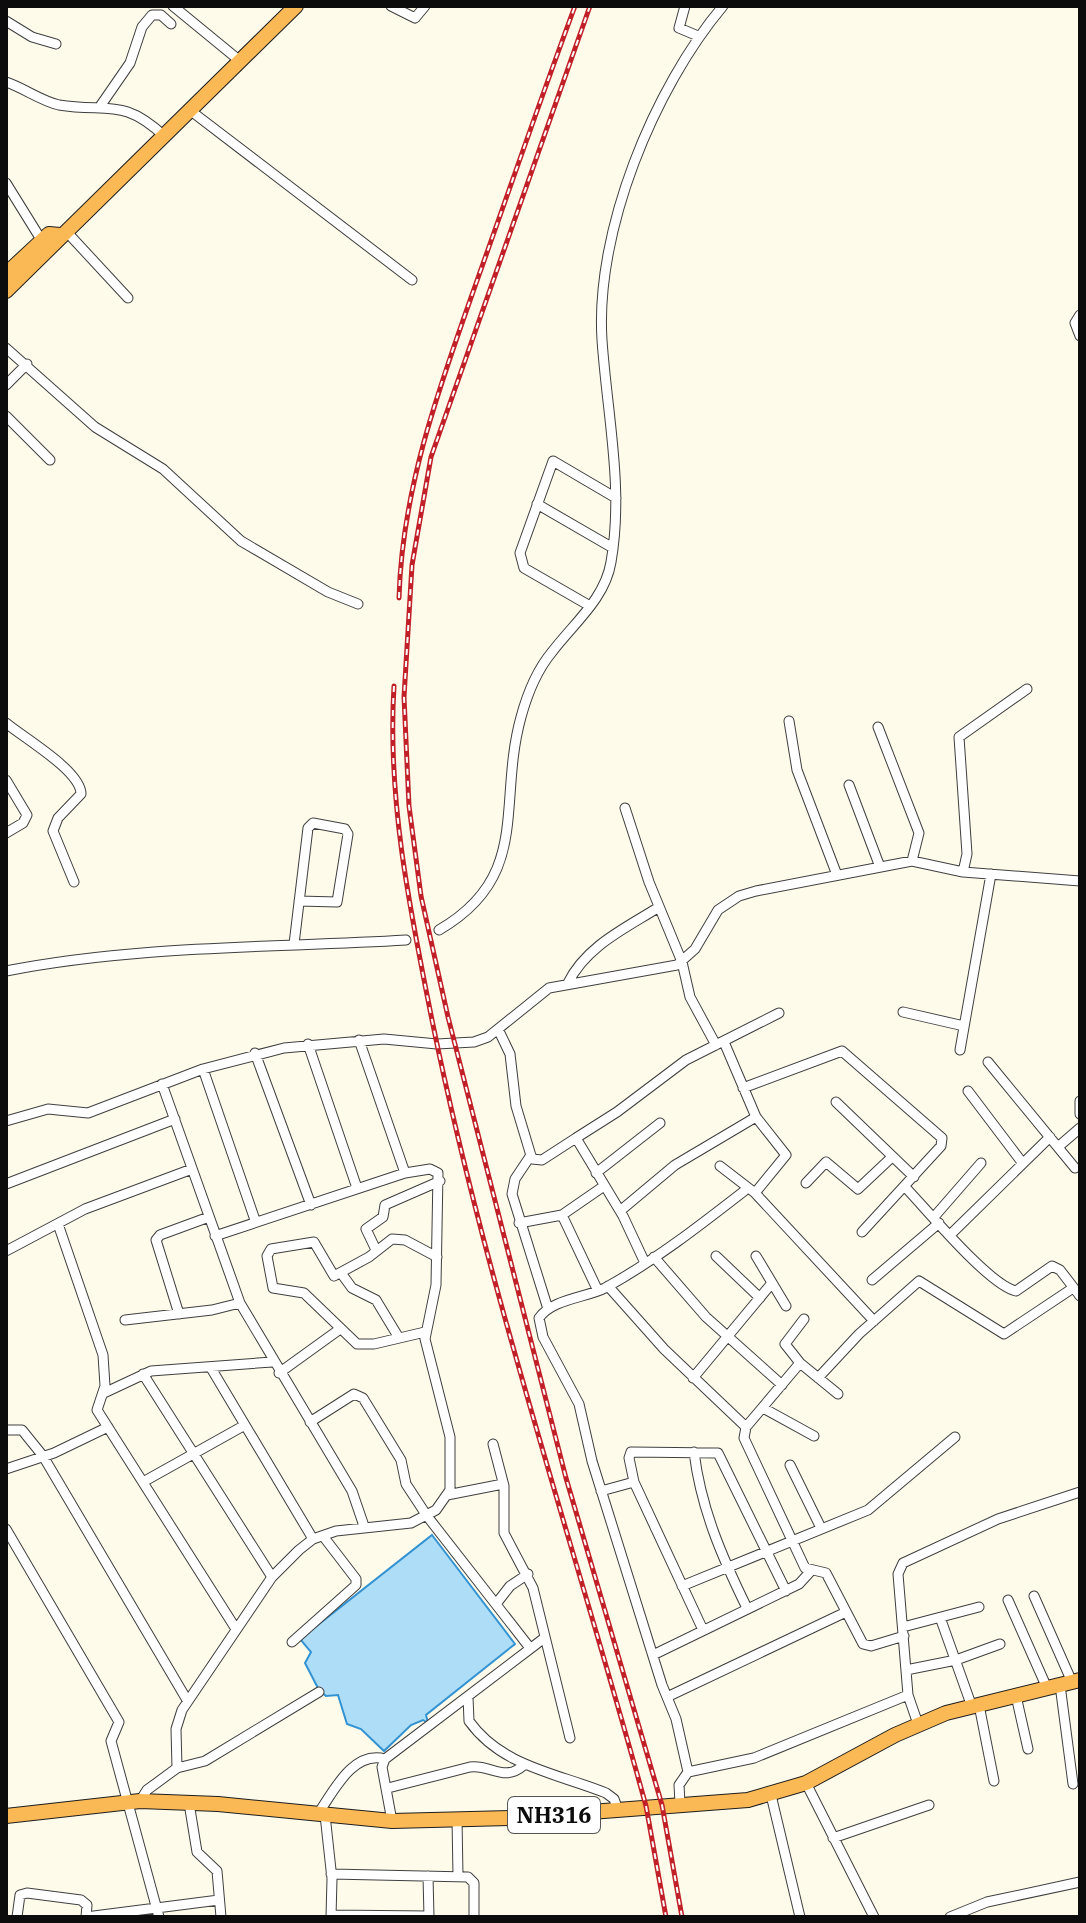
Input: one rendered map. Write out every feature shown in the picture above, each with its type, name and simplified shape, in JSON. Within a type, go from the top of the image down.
[{"type":"highway","points":[[6,291],[56,245],[62,232],[165,137],[296,6]]},
{"type":"highway","points":[[6,274],[49,234],[62,232]]},
{"type":"highway","name":"NH316","points":[[6,1816],[134,1801],[392,1821],[727,1802],[771,1795],[806,1783],[918,1724],[975,1706],[1065,1684]]},
{"type":"street","points":[[173,6],[240,61]]},
{"type":"street","points":[[391,6],[415,18],[425,6]]},
{"type":"street","points":[[685,6],[679,28],[698,36]]},
{"type":"street","points":[[439,930],[476,905],[490,885],[506,841],[516,744],[529,694],[547,659],[590,606],[608,575],[616,498],[602,341],[603,290],[634,155],[698,36],[723,6]]},
{"type":"street","points":[[101,105],[130,63],[142,27],[152,15],[161,15],[171,24]]},
{"type":"street","points":[[6,21],[32,37],[56,44]]},
{"type":"street","points":[[6,82],[54,104],[101,105],[144,119],[165,137]]},
{"type":"street","points":[[191,111],[412,280]]},
{"type":"street","points":[[6,183],[42,241]]},
{"type":"street","points":[[62,232],[128,298]]},
{"type":"street","points":[[1080,315],[1075,323],[1080,336]]},
{"type":"street","points":[[6,348],[88,422],[163,469],[241,541],[328,592],[358,604]]},
{"type":"street","points":[[6,385],[27,364]]},
{"type":"street","points":[[6,416],[50,460]]},
{"type":"street","points":[[590,606],[520,564],[520,553],[555,461],[616,498]]},
{"type":"street","points":[[537,504],[613,548]]},
{"type":"street","points":[[963,872],[967,854],[959,737],[1027,689]]},
{"type":"street","points":[[789,721],[797,770],[837,875]]},
{"type":"street","points":[[6,723],[62,765],[80,785],[81,794],[58,818],[53,831],[74,882]]},
{"type":"street","points":[[878,727],[917,826],[919,841],[912,861]]},
{"type":"street","points":[[6,780],[27,815],[23,823],[6,833]]},
{"type":"street","points":[[849,785],[880,867]]},
{"type":"street","points":[[625,808],[659,907],[682,962],[690,997],[720,1044],[756,1117],[786,1155],[752,1191],[608,1286],[548,1309],[538,1323],[579,1404],[601,1491],[676,1719],[688,1772]]},
{"type":"street","points":[[294,944],[299,901],[308,828],[313,823],[345,829],[348,834],[337,902],[299,901]]},
{"type":"street","points":[[6,1121],[48,1109],[88,1113],[203,1069],[255,1053],[308,1044],[359,1040],[474,1042],[498,1029],[537,996],[568,983],[669,968],[682,962],[695,949],[718,910],[739,896],[912,861],[963,872],[1080,881]]},
{"type":"street","points":[[960,1050],[991,874]]},
{"type":"street","points":[[568,983],[580,963],[597,947],[659,907]]},
{"type":"street","points":[[6,971],[80,957],[406,940]]},
{"type":"street","points":[[903,1012],[964,1026]]},
{"type":"street","points":[[498,1029],[510,1054],[514,1096],[531,1155],[538,1161],[617,1112],[666,1073],[779,1013]]},
{"type":"street","points":[[359,1040],[405,1173]]},
{"type":"street","points":[[308,1044],[357,1188]]},
{"type":"street","points":[[743,1088],[842,1051],[944,1141],[906,1188],[862,1232]]},
{"type":"street","points":[[255,1053],[311,1205]]},
{"type":"street","points":[[988,1062],[1075,1168]]},
{"type":"street","points":[[203,1069],[255,1220]]},
{"type":"street","points":[[162,1084],[240,1303],[272,1362],[352,1491],[364,1526]]},
{"type":"street","points":[[968,1091],[1021,1161]]},
{"type":"street","points":[[1080,1101],[1080,1114]]},
{"type":"street","points":[[836,1102],[914,1177]]},
{"type":"street","points":[[620,1211],[675,1165],[756,1117]]},
{"type":"street","points":[[6,1184],[175,1119]]},
{"type":"street","points":[[596,1173],[660,1123]]},
{"type":"street","points":[[1058,1147],[1080,1128]]},
{"type":"street","points":[[950,1235],[1021,1161],[1050,1137]]},
{"type":"street","points":[[576,1138],[620,1211],[645,1263]]},
{"type":"street","points":[[531,1155],[512,1186],[519,1223],[548,1309]]},
{"type":"street","points":[[806,1183],[826,1162],[858,1189],[892,1157]]},
{"type":"street","points":[[872,1280],[936,1220],[981,1163]]},
{"type":"street","points":[[720,1166],[752,1191],[874,1321]]},
{"type":"street","points":[[6,1251],[114,1197],[192,1169]]},
{"type":"street","points":[[177,1768],[176,1729],[187,1700],[272,1577],[318,1538],[364,1526],[411,1523],[427,1516],[447,1495],[452,1463],[450,1437],[425,1332],[434,1305],[437,1257],[440,1181],[435,1170],[405,1173],[311,1205],[255,1220],[215,1236]]},
{"type":"street","points":[[376,1250],[366,1229],[383,1217],[385,1205],[440,1181]]},
{"type":"street","points":[[519,1223],[562,1215],[604,1186]]},
{"type":"street","points":[[906,1188],[987,1272],[1013,1291],[1052,1266],[1080,1296]]},
{"type":"street","points":[[562,1215],[598,1291]]},
{"type":"street","points":[[179,1314],[156,1240],[160,1235],[209,1217]]},
{"type":"street","points":[[58,1224],[103,1355],[104,1393]]},
{"type":"street","points":[[425,1332],[364,1345],[351,1341],[304,1293],[273,1288],[267,1253],[314,1242],[332,1275],[341,1273],[386,1242],[398,1238],[437,1257]]},
{"type":"street","points":[[716,1256],[760,1298]]},
{"type":"street","points":[[756,1256],[786,1306]]},
{"type":"street","points":[[654,1257],[727,1336],[782,1385]]},
{"type":"street","points":[[341,1273],[352,1288],[376,1300],[399,1338]]},
{"type":"street","points":[[818,1378],[874,1321],[922,1281],[1004,1334],[1073,1288]]},
{"type":"street","points":[[693,1378],[772,1283]]},
{"type":"street","points":[[608,1286],[693,1378],[746,1427]]},
{"type":"street","points":[[125,1320],[240,1303]]},
{"type":"street","points":[[804,1319],[785,1344],[800,1363],[838,1394]]},
{"type":"street","points":[[279,1373],[340,1329]]},
{"type":"street","points":[[236,1629],[96,1406],[104,1393],[143,1374],[272,1362]]},
{"type":"street","points":[[800,1363],[746,1427],[744,1438],[791,1542],[810,1572]]},
{"type":"street","points":[[211,1368],[318,1538],[356,1579],[356,1585],[292,1642]]},
{"type":"street","points":[[143,1374],[272,1577]]},
{"type":"street","points":[[310,1422],[339,1401],[354,1394],[361,1395],[401,1460],[406,1484],[427,1516],[530,1648]]},
{"type":"street","points":[[763,1408],[814,1436]]},
{"type":"street","points":[[143,1482],[245,1425]]},
{"type":"street","points":[[6,1469],[108,1427]]},
{"type":"street","points":[[6,1430],[22,1430],[43,1456],[187,1700]]},
{"type":"street","points":[[682,1586],[868,1510],[955,1437]]},
{"type":"street","points":[[493,1444],[503,1484],[504,1533],[528,1574],[570,1738]]},
{"type":"street","points":[[703,1630],[634,1482],[629,1458],[631,1452],[713,1452],[721,1457],[786,1591]]},
{"type":"street","points":[[694,1452],[704,1508],[747,1608]]},
{"type":"street","points":[[790,1465],[821,1528]]},
{"type":"street","points":[[601,1491],[634,1482]]},
{"type":"street","points":[[447,1495],[503,1484]]},
{"type":"street","points":[[918,1724],[908,1695],[898,1574],[903,1563],[998,1519],[1080,1492]]},
{"type":"street","points":[[6,1529],[117,1719],[118,1726],[111,1741],[134,1801],[158,1912]]},
{"type":"street","points":[[653,1655],[786,1591],[810,1572],[824,1571],[867,1646],[979,1607]]},
{"type":"street","points":[[496,1604],[514,1582],[528,1574]]},
{"type":"street","points":[[1034,1596],[1065,1684],[1073,1784]]},
{"type":"street","points":[[1008,1600],[1065,1684]]},
{"type":"street","points":[[667,1697],[846,1612]]},
{"type":"street","points":[[941,1620],[975,1706],[994,1781]]},
{"type":"street","points":[[392,1821],[382,1767],[385,1759],[543,1639]]},
{"type":"street","points":[[906,1670],[956,1660],[1000,1644]]},
{"type":"street","points":[[134,1801],[177,1768],[205,1761],[319,1692]]},
{"type":"street","points":[[680,1803],[679,1785],[688,1772],[754,1758],[908,1695]]},
{"type":"street","points":[[1016,1696],[1028,1749]]},
{"type":"street","points":[[468,1697],[467,1714],[474,1727],[502,1753],[524,1765],[606,1793],[614,1799],[618,1810]]},
{"type":"street","points":[[385,1759],[369,1758],[347,1773],[322,1814],[331,1874],[331,1916],[429,1916],[428,1876]]},
{"type":"street","points":[[388,1788],[470,1767],[480,1766],[499,1774],[516,1771],[524,1765]]},
{"type":"street","points":[[806,1783],[874,1917]]},
{"type":"street","points":[[771,1795],[800,1917]]},
{"type":"street","points":[[189,1803],[197,1852],[216,1867],[221,1917]]},
{"type":"street","points":[[833,1838],[929,1805]]},
{"type":"street","points":[[457,1819],[458,1876]]},
{"type":"street","points":[[331,1874],[468,1877],[474,1883],[474,1917]]},
{"type":"street","points":[[950,1917],[987,1902],[1080,1882]]},
{"type":"street","points":[[6,1908],[17,1913],[20,1895],[27,1893],[81,1900],[87,1905],[86,1917],[158,1912],[219,1900]]},
{"type":"water","points":[[432,1535],[515,1644],[426,1715],[428,1723],[423,1720],[411,1725],[384,1751],[361,1729],[347,1724],[338,1695],[326,1696],[319,1690],[305,1663],[311,1652],[300,1639]]},
{"type":"railway","points":[[399,598],[408,515],[426,434],[451,354],[575,6]]},
{"type":"railway","points":[[590,6],[431,457],[412,565],[404,697],[409,806],[421,896],[448,1017],[566,1478],[662,1805],[682,1917]]},
{"type":"railway","points":[[394,686],[394,770],[402,854],[424,979],[454,1119],[504,1317],[646,1806],[666,1917]]}]
